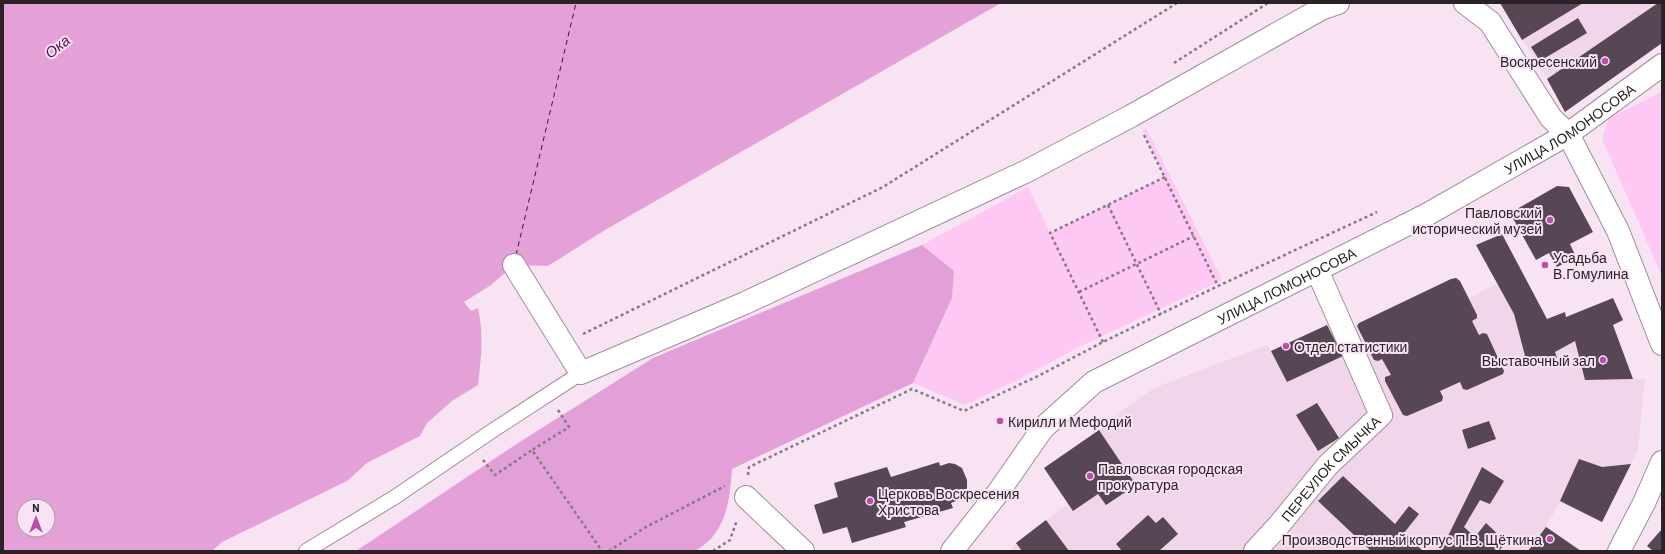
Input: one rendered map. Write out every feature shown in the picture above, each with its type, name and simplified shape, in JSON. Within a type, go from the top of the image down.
[{"type":"street","points":[[514,265],[581,374],[744,303],[1026,170],[1131,116],[1321,9],[1338,3]]},
{"type":"street","points":[[1465,3],[1490,22],[1551,118],[1568,134],[1618,231],[1662,344]]},
{"type":"street","name":"УЛИЦА ЛОМОНОСОВА","points":[[952,551],[997,494],[1043,428],[1094,382],[1428,214],[1568,134],[1662,65]]},
{"type":"street","name":"ПЕРЕУЛОК СМЫЧКА","points":[[1255,551],[1279,525],[1328,465],[1381,415],[1317,270]]},
{"type":"street","points":[[1619,551],[1644,503],[1662,462]]},
{"type":"street","points":[[746,497],[802,551]]},
{"type":"lane","points":[[306,551],[395,498],[492,430],[581,374]]},
{"type":"path","points":[[563,344],[883,187],[1177,3]]},
{"type":"path","points":[[1170,66],[1268,3]]},
{"type":"path","points":[[1103,342],[1050,233],[1165,177],[1218,286]]},
{"type":"path","points":[[1108,205],[1161,314]]},
{"type":"path","points":[[713,551],[730,540],[746,497],[749,467],[912,389],[964,411],[1040,376],[1103,342],[1218,286],[1382,209]]},
{"type":"path","points":[[1079,292],[1194,236]]},
{"type":"path","points":[[494,475],[569,426]]},
{"type":"path","points":[[532,450],[602,551]]},
{"type":"path","points":[[609,551],[646,527],[728,484]]},
{"type":"shaded area","points":[[1500,3],[1662,3],[1662,43],[1565,112],[1547,79]]},
{"type":"shaded area","points":[[1662,92],[1662,276],[1602,139],[1609,118]]},
{"type":"shaded area","points":[[1146,128],[1222,280],[1083,345],[1018,380],[965,405],[913,383],[952,298],[954,271],[922,245],[1028,187],[1050,233],[1165,177],[1143,131]]},
{"type":"shaded area","points":[[922,245],[954,271],[952,298],[913,383],[732,469],[728,505],[720,526],[714,536],[695,551],[356,551],[518,443],[653,358]]},
{"type":"shaded area","points":[[1456,278],[1460,281],[1469,298],[1497,284],[1514,314],[1528,367],[1557,358],[1555,352],[1575,341],[1585,380],[1645,379],[1638,450],[1602,522],[1560,502],[1546,526],[1581,551],[1010,551],[1016,543],[1068,504],[1044,468],[1099,430],[1127,407],[1154,388],[1267,345],[1271,351],[1327,325],[1334,339],[1357,326],[1359,323]]},
{"type":"water","name":"Ока","points":[[3,3],[1001,3],[605,230],[548,266],[514,265],[491,285],[464,302],[471,311],[478,308],[480,318],[481,346],[478,385],[452,401],[427,423],[420,436],[367,463],[347,481],[222,542],[212,551],[3,551]]},
{"type":"building","points":[[1500,3],[1583,3],[1522,40]]},
{"type":"building","name":"Воскресенский","points":[[1658,3],[1662,3],[1662,43],[1565,112],[1547,79]]},
{"type":"building","points":[[1578,18],[1587,33],[1540,61],[1531,47]]},
{"type":"building","name":"Павловский исторический музей","points":[[1557,186],[1569,187],[1593,232],[1570,244],[1576,257],[1557,267],[1549,253],[1536,260],[1510,213]]},
{"type":"building","points":[[1502,234],[1547,319],[1565,312],[1566,317],[1613,298],[1623,320],[1613,325],[1633,379],[1585,380],[1575,341],[1555,352],[1557,358],[1528,367],[1514,314],[1476,245]]},
{"type":"building","points":[[1456,278],[1460,281],[1477,315],[1477,318],[1472,321],[1479,335],[1483,333],[1487,334],[1504,371],[1503,374],[1467,390],[1463,389],[1460,382],[1440,391],[1443,397],[1442,401],[1407,416],[1403,415],[1385,381],[1385,377],[1391,375],[1382,359],[1378,361],[1374,360],[1357,326],[1359,323]]},
{"type":"building","points":[[1327,325],[1343,356],[1287,382],[1271,351]]},
{"type":"building","points":[[1317,403],[1339,438],[1318,451],[1296,415]]},
{"type":"building","points":[[1489,421],[1496,439],[1468,449],[1462,430]]},
{"type":"building","name":"Павловская городская прокуратура","points":[[1099,430],[1136,485],[1106,505],[1098,494],[1073,511],[1044,468]]},
{"type":"building","points":[[1579,459],[1602,467],[1631,464],[1602,522],[1560,501]]},
{"type":"building","points":[[939,462],[940,466],[949,463],[955,464],[962,468],[967,480],[965,494],[961,499],[951,503],[953,508],[904,522],[906,527],[852,543],[847,527],[823,534],[814,505],[838,497],[834,483],[887,467],[891,477]]},
{"type":"building","points":[[1482,467],[1504,481],[1490,504],[1480,500],[1464,527],[1475,537],[1486,523],[1506,542],[1499,551],[1437,551],[1449,534]]},
{"type":"building","points":[[1343,476],[1395,524],[1409,506],[1419,514],[1404,533],[1423,551],[1371,551],[1318,501]]},
{"type":"building","points":[[1148,515],[1156,523],[1163,517],[1178,534],[1159,551],[1122,551],[1116,544]]},
{"type":"building","points":[[1046,520],[1069,551],[1022,551],[1016,543]]},
{"type":"building","name":"Производственный корпус П.В. Щёткина","points":[[1546,527],[1581,551],[1528,551]]},
{"type":"building","points":[[1662,529],[1662,551],[1653,551],[1647,546]]},
{"type":"ferry route","points":[[516,255],[576,3]]},
{"type":"place","name":"Воскресенский","points":[[1605,61]]},
{"type":"place","name":"Павловский исторический музей","points":[[1550,220]]},
{"type":"place","name":"Усадьба В.Гомулина","points":[[1545,265]]},
{"type":"place","name":"Отдел статистики","points":[[1286,346]]},
{"type":"place","name":"Выставочный зал","points":[[1603,360]]},
{"type":"place","name":"Кирилл и Мефодий","points":[[1000,421]]},
{"type":"place","name":"Павловская городская прокуратура","points":[[1090,476]]},
{"type":"place","name":"Церковь Воскресения Христова","points":[[870,501]]},
{"type":"place","name":"Производственный корпус П.В. Щёткина","points":[[1550,539]]}]
